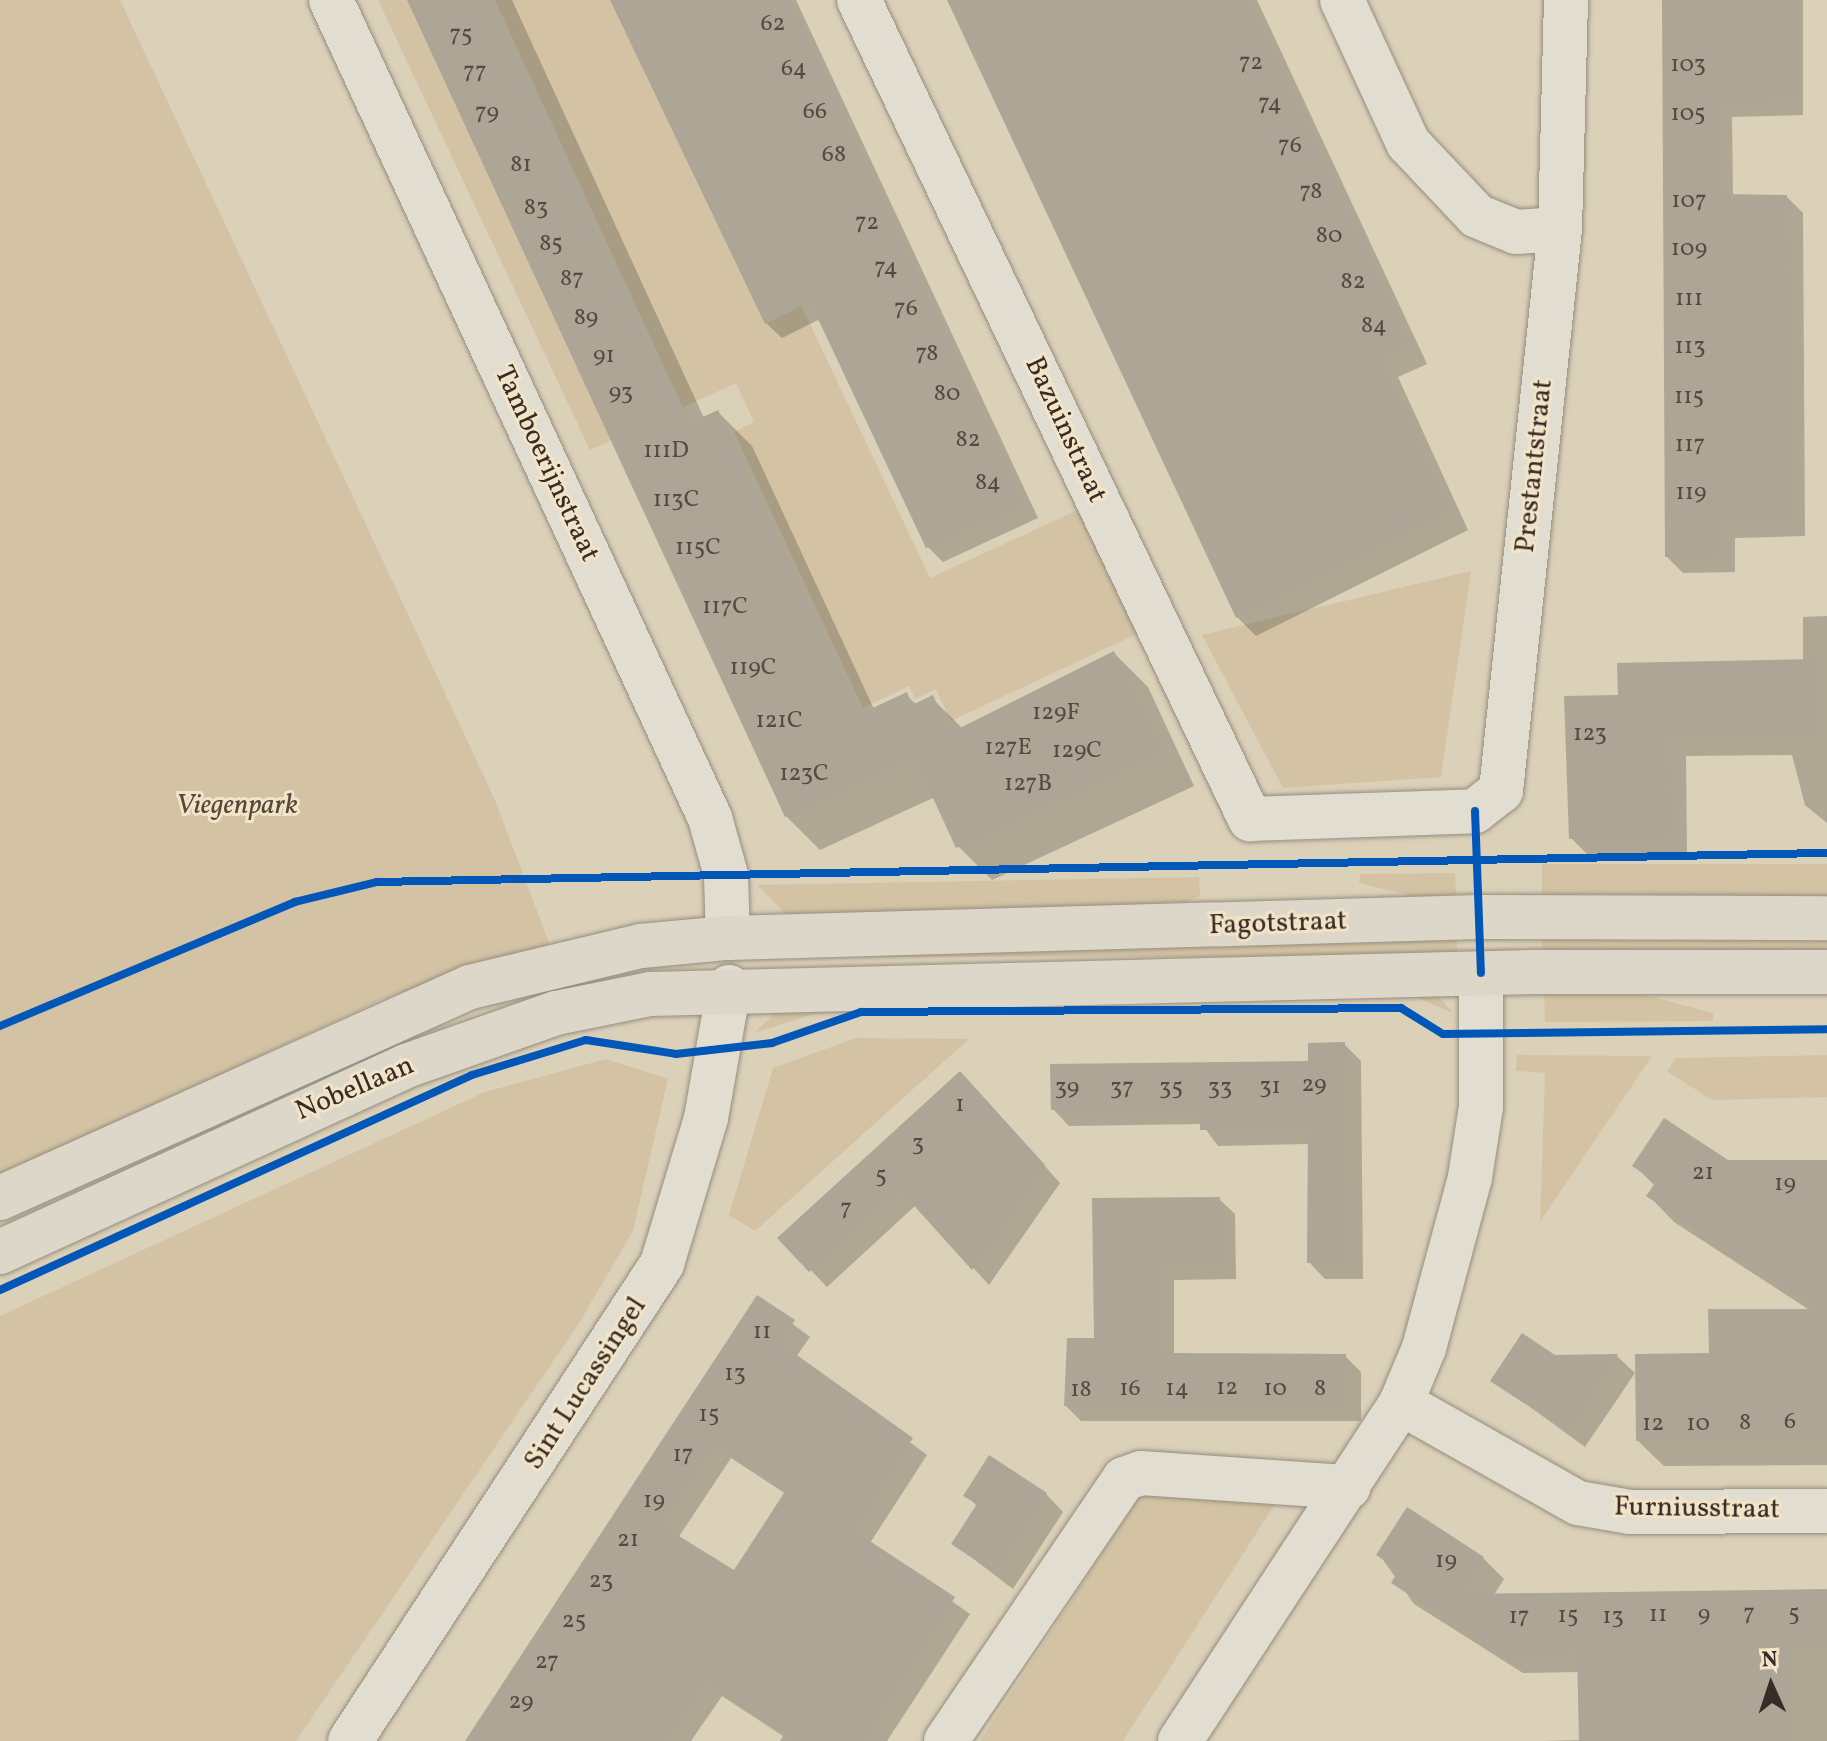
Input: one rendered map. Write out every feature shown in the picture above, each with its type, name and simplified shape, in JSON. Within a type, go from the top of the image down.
[{"type":"main road","name":"Fagotstraat","points":[[728,938],[1479,917],[1827,918]]},
{"type":"main road","name":"Nobellaan","points":[[0,1198],[470,987],[540,965],[728,938]]},
{"type":"main road","name":"Fagotstraat","points":[[729,987],[1481,973],[1827,972]]},
{"type":"main road","name":"Nobellaan","points":[[0,1252],[278,1122],[499,1031],[611,1001],[729,987]]},
{"type":"street","name":"Tamboerijnstraat","points":[[331,0],[710,818],[726,875],[728,938]]},
{"type":"street","name":"Bazuinstraat","points":[[859,0],[1250,819],[1475,811]]},
{"type":"street","points":[[1342,0],[1408,143],[1477,216],[1516,232],[1560,229]]},
{"type":"street","name":"Prestantstraat","points":[[1475,811],[1501,791],[1560,229],[1566,0]]},
{"type":"street","points":[[1180,1741],[1349,1487],[1401,1403],[1444,1290],[1470,1177],[1481,1107],[1481,973]]},
{"type":"street","name":"Sint Lucassingel","points":[[350,1741],[662,1264],[706,1118],[729,987]]},
{"type":"street","name":"Furniusstraat","points":[[1401,1403],[1578,1503],[1630,1512],[1827,1511]]},
{"type":"street","points":[[946,1741],[1124,1479],[1141,1473],[1349,1487]]},
{"type":"green space","name":"Viegenpark","points":[[0,0],[120,0],[495,800],[551,948],[382,999],[0,1177]]},
{"type":"green space","points":[[378,0],[657,0],[930,578],[1104,498],[1162,622],[951,721],[936,689],[915,699],[909,686],[863,708],[734,432],[754,422],[736,383],[590,450]]},
{"type":"green space","points":[[1471,571],[1441,777],[1283,788],[1202,635]]},
{"type":"green space","points":[[1542,864],[1827,864],[1827,904],[1542,904]]},
{"type":"green space","points":[[1455,873],[1457,907],[1359,883],[1360,874]]},
{"type":"green space","points":[[1199,877],[1200,896],[1169,911],[787,915],[757,885]]},
{"type":"green space","points":[[751,935],[1457,935],[1457,957],[751,957]]},
{"type":"green space","points":[[1542,935],[1827,935],[1827,955],[1542,955]]},
{"type":"green space","points":[[1612,986],[1713,1013],[1713,1021],[1545,1022],[1544,990]]},
{"type":"green space","points":[[1433,990],[1453,1013],[1411,995],[832,1008],[754,1033],[780,1009]]},
{"type":"green space","points":[[856,1038],[969,1039],[755,1231],[729,1215],[773,1068]]},
{"type":"green space","points":[[1517,1055],[1652,1056],[1540,1222],[1545,1073],[1516,1071]]},
{"type":"green space","points":[[1827,1055],[1827,1097],[1712,1100],[1667,1071],[1676,1058]]},
{"type":"green space","points":[[606,1059],[668,1079],[633,1231],[579,1323],[296,1741],[0,1741],[0,1316],[485,1092]]},
{"type":"green space","points":[[1142,1492],[1277,1501],[1123,1741],[980,1741]]},
{"type":"building","points":[[407,0],[495,0],[690,423],[718,410],[860,714],[907,692],[912,705],[933,695],[950,733],[1114,651],[1162,752],[956,848],[914,757],[785,817]]},
{"type":"building","points":[[610,0],[790,0],[1024,503],[926,548],[810,302],[765,324]]},
{"type":"building","points":[[947,0],[1248,0],[1410,345],[1380,358],[1450,510],[1236,618]]},
{"type":"building","points":[[1662,0],[1797,0],[1798,99],[1717,101],[1718,194],[1787,195],[1789,336],[1789,521],[1719,522],[1719,556],[1665,557]]},
{"type":"building","points":[[1818,659],[1819,736],[1667,737],[1669,837],[1569,839],[1564,696],[1618,695],[1617,663]]},
{"type":"building","points":[[1345,1042],[1347,1263],[1307,1263],[1308,1128],[1200,1130],[1200,1108],[1051,1110],[1050,1064],[1308,1061],[1308,1043]]},
{"type":"building","points":[[960,1071],[1045,1165],[972,1270],[899,1189],[809,1272],[777,1238]]},
{"type":"building","points":[[1664,1118],[1728,1160],[1827,1160],[1827,1439],[1636,1441],[1635,1354],[1709,1353],[1708,1309],[1819,1309],[1646,1196],[1656,1182],[1632,1166]]},
{"type":"building","points":[[1220,1197],[1221,1264],[1159,1265],[1159,1353],[1346,1354],[1346,1406],[1064,1406],[1067,1338],[1094,1338],[1092,1198]]},
{"type":"building","points":[[757,1295],[795,1320],[780,1343],[913,1438],[853,1530],[955,1597],[862,1741],[796,1741],[705,1681],[665,1741],[465,1741]],"holes":[[[714,1443],[786,1490],[734,1570],[661,1525]]]},
{"type":"building","points":[[1522,1333],[1555,1355],[1618,1354],[1567,1431],[1490,1381]]},
{"type":"building","points":[[989,1455],[1047,1493],[995,1573],[951,1544],[977,1504],[963,1496]]},
{"type":"building","points":[[1407,1507],[1484,1557],[1461,1594],[1827,1589],[1827,1648],[1794,1648],[1794,1741],[1579,1741],[1577,1652],[1500,1653],[1391,1583],[1399,1570],[1376,1555]]},
{"type":"cycle path","points":[[1475,811],[1481,973]]},
{"type":"cycle path","points":[[0,1026],[295,902],[377,882],[1827,853]]},
{"type":"cycle path","points":[[0,1290],[472,1075],[586,1040],[676,1054],[772,1043],[861,1012],[1401,1008],[1443,1034],[1827,1029]]}]
